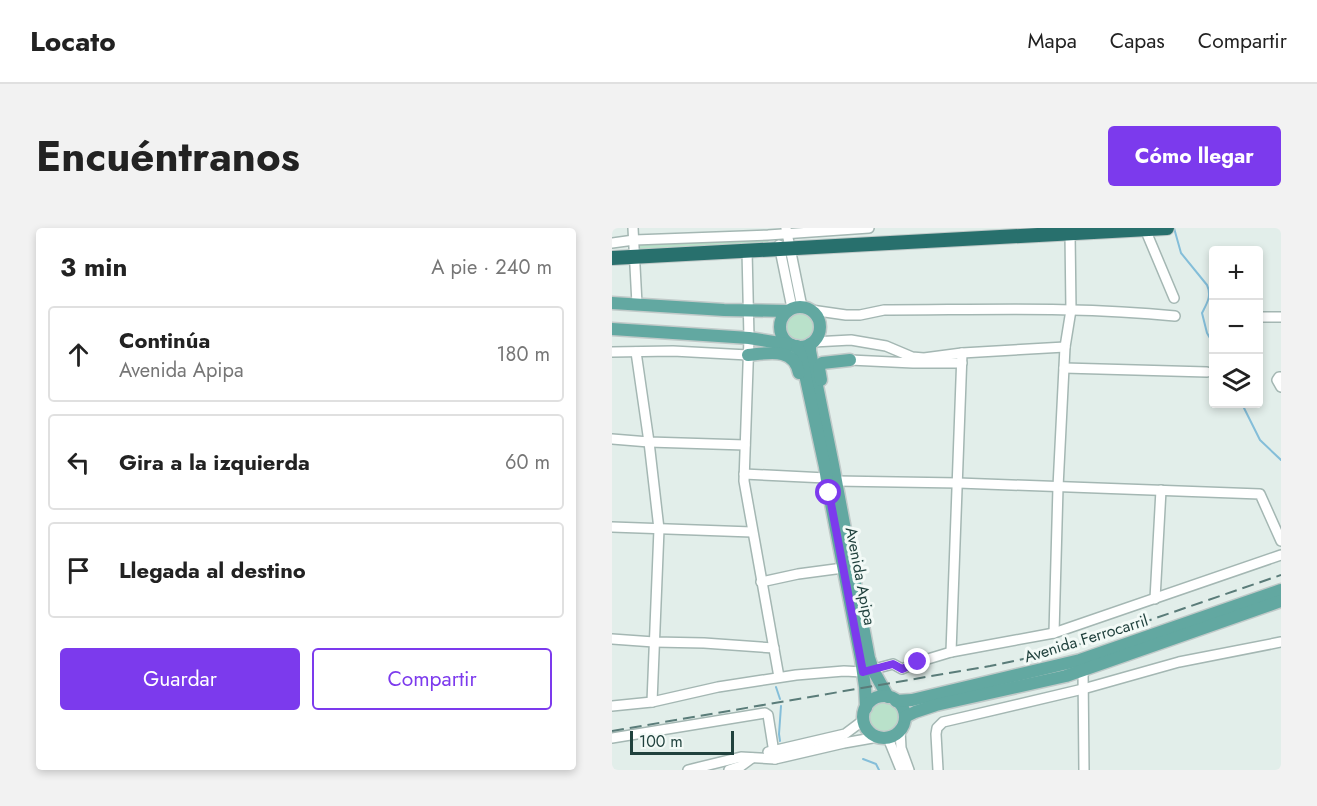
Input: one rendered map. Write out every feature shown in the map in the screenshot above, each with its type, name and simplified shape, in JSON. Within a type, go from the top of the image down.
[{"type":"highway","points":[[612,258],[1167,228]]},
{"type":"main road","points":[[612,303],[749,311],[798,309],[817,316],[820,325],[819,334],[812,343],[794,346],[749,338],[612,330]]},
{"type":"main road","points":[[794,346],[784,339],[780,329],[782,319],[798,309]]},
{"type":"main road","name":"Avenida Apipa","points":[[812,343],[810,351],[843,568],[868,671],[892,699]]},
{"type":"main road","name":"Avenida Apipa","points":[[794,346],[801,357],[828,460]]},
{"type":"main road","points":[[748,355],[786,354],[797,363],[813,435],[828,460],[834,450],[819,368],[825,362],[850,360]]},
{"type":"main road","name":"Avenida Apipa","points":[[831,479],[868,671],[865,712]]},
{"type":"main road","name":"Avenida Ferrocarril","points":[[905,717],[936,705],[1066,676],[1082,665],[1281,590]]},
{"type":"main road","name":"Avenida Ferrocarril","points":[[892,699],[912,700],[1082,665],[1281,601]]},
{"type":"main road","points":[[875,699],[892,699],[902,708],[905,717],[900,730],[892,736],[883,737],[867,729],[865,712],[875,699]]},
{"type":"street","points":[[633,228],[638,304]]},
{"type":"street","points":[[612,243],[781,231],[868,228]]},
{"type":"street","points":[[1144,229],[1174,298]]},
{"type":"street","points":[[781,231],[798,309],[846,315],[860,315],[884,310],[1071,310],[1175,316]]},
{"type":"street","points":[[1054,633],[1065,347],[1071,310],[1070,233]]},
{"type":"street","points":[[747,250],[749,338],[744,474],[752,532],[779,677]]},
{"type":"street","points":[[1263,317],[1281,316]]},
{"type":"street","points":[[812,343],[851,340],[886,346],[912,357],[962,358]]},
{"type":"street","points":[[850,360],[913,363],[1065,347]]},
{"type":"street","points":[[612,352],[673,351],[748,355]]},
{"type":"street","points":[[636,352],[659,529],[652,702]]},
{"type":"street","points":[[951,652],[962,358]]},
{"type":"street","points":[[1064,368],[1207,372]]},
{"type":"street","points":[[1281,377],[1277,380],[1281,387]]},
{"type":"street","points":[[612,439],[745,445]]},
{"type":"street","points":[[744,474],[1260,494],[1281,541]]},
{"type":"street","points":[[1155,599],[1161,490]]},
{"type":"street","points":[[612,527],[752,532]]},
{"type":"street","points":[[612,706],[652,702],[718,687],[779,677],[868,671],[893,664],[902,669],[951,652],[1054,633],[1281,555]]},
{"type":"street","points":[[761,582],[843,568]]},
{"type":"street","points":[[612,639],[774,648]]},
{"type":"street","points":[[938,770],[936,734],[937,728],[943,722],[1083,689],[1179,662],[1281,642]]},
{"type":"street","points":[[1082,665],[1084,770]]},
{"type":"street","points":[[774,754],[845,735],[861,722],[865,712]]},
{"type":"street","points":[[612,738],[761,713],[768,715],[774,754]]},
{"type":"street","points":[[900,730],[901,748],[909,770]]},
{"type":"street","points":[[688,770],[741,757],[752,758],[883,737],[900,770]]},
{"type":"street","points":[[729,770],[741,766],[752,758]]},
{"type":"street","points":[[752,758],[755,770]]},
{"type":"green space","points":[[767,240],[768,245],[639,251],[641,245]]},
{"type":"green space","points":[[800,312],[811,316],[815,327],[811,338],[800,342],[789,338],[785,327],[789,316]]},
{"type":"green space","points":[[884,703],[890,704],[898,712],[898,724],[890,732],[884,733],[878,732],[870,724],[869,718],[870,712],[878,704]]},
{"type":"waterway","points":[[1174,228],[1181,253],[1207,285],[1208,299],[1202,313],[1209,336]]},
{"type":"waterway","points":[[1244,408],[1260,440],[1281,460]]},
{"type":"waterway","points":[[776,687],[780,699]]},
{"type":"waterway","points":[[780,741],[781,706]]},
{"type":"waterway","points":[[863,759],[876,764],[879,770]]},
{"type":"railway","points":[[612,731],[990,666],[1057,652],[1281,575]]},
{"type":"route","points":[[829,493],[863,672],[893,664],[902,669],[918,662]]}]
